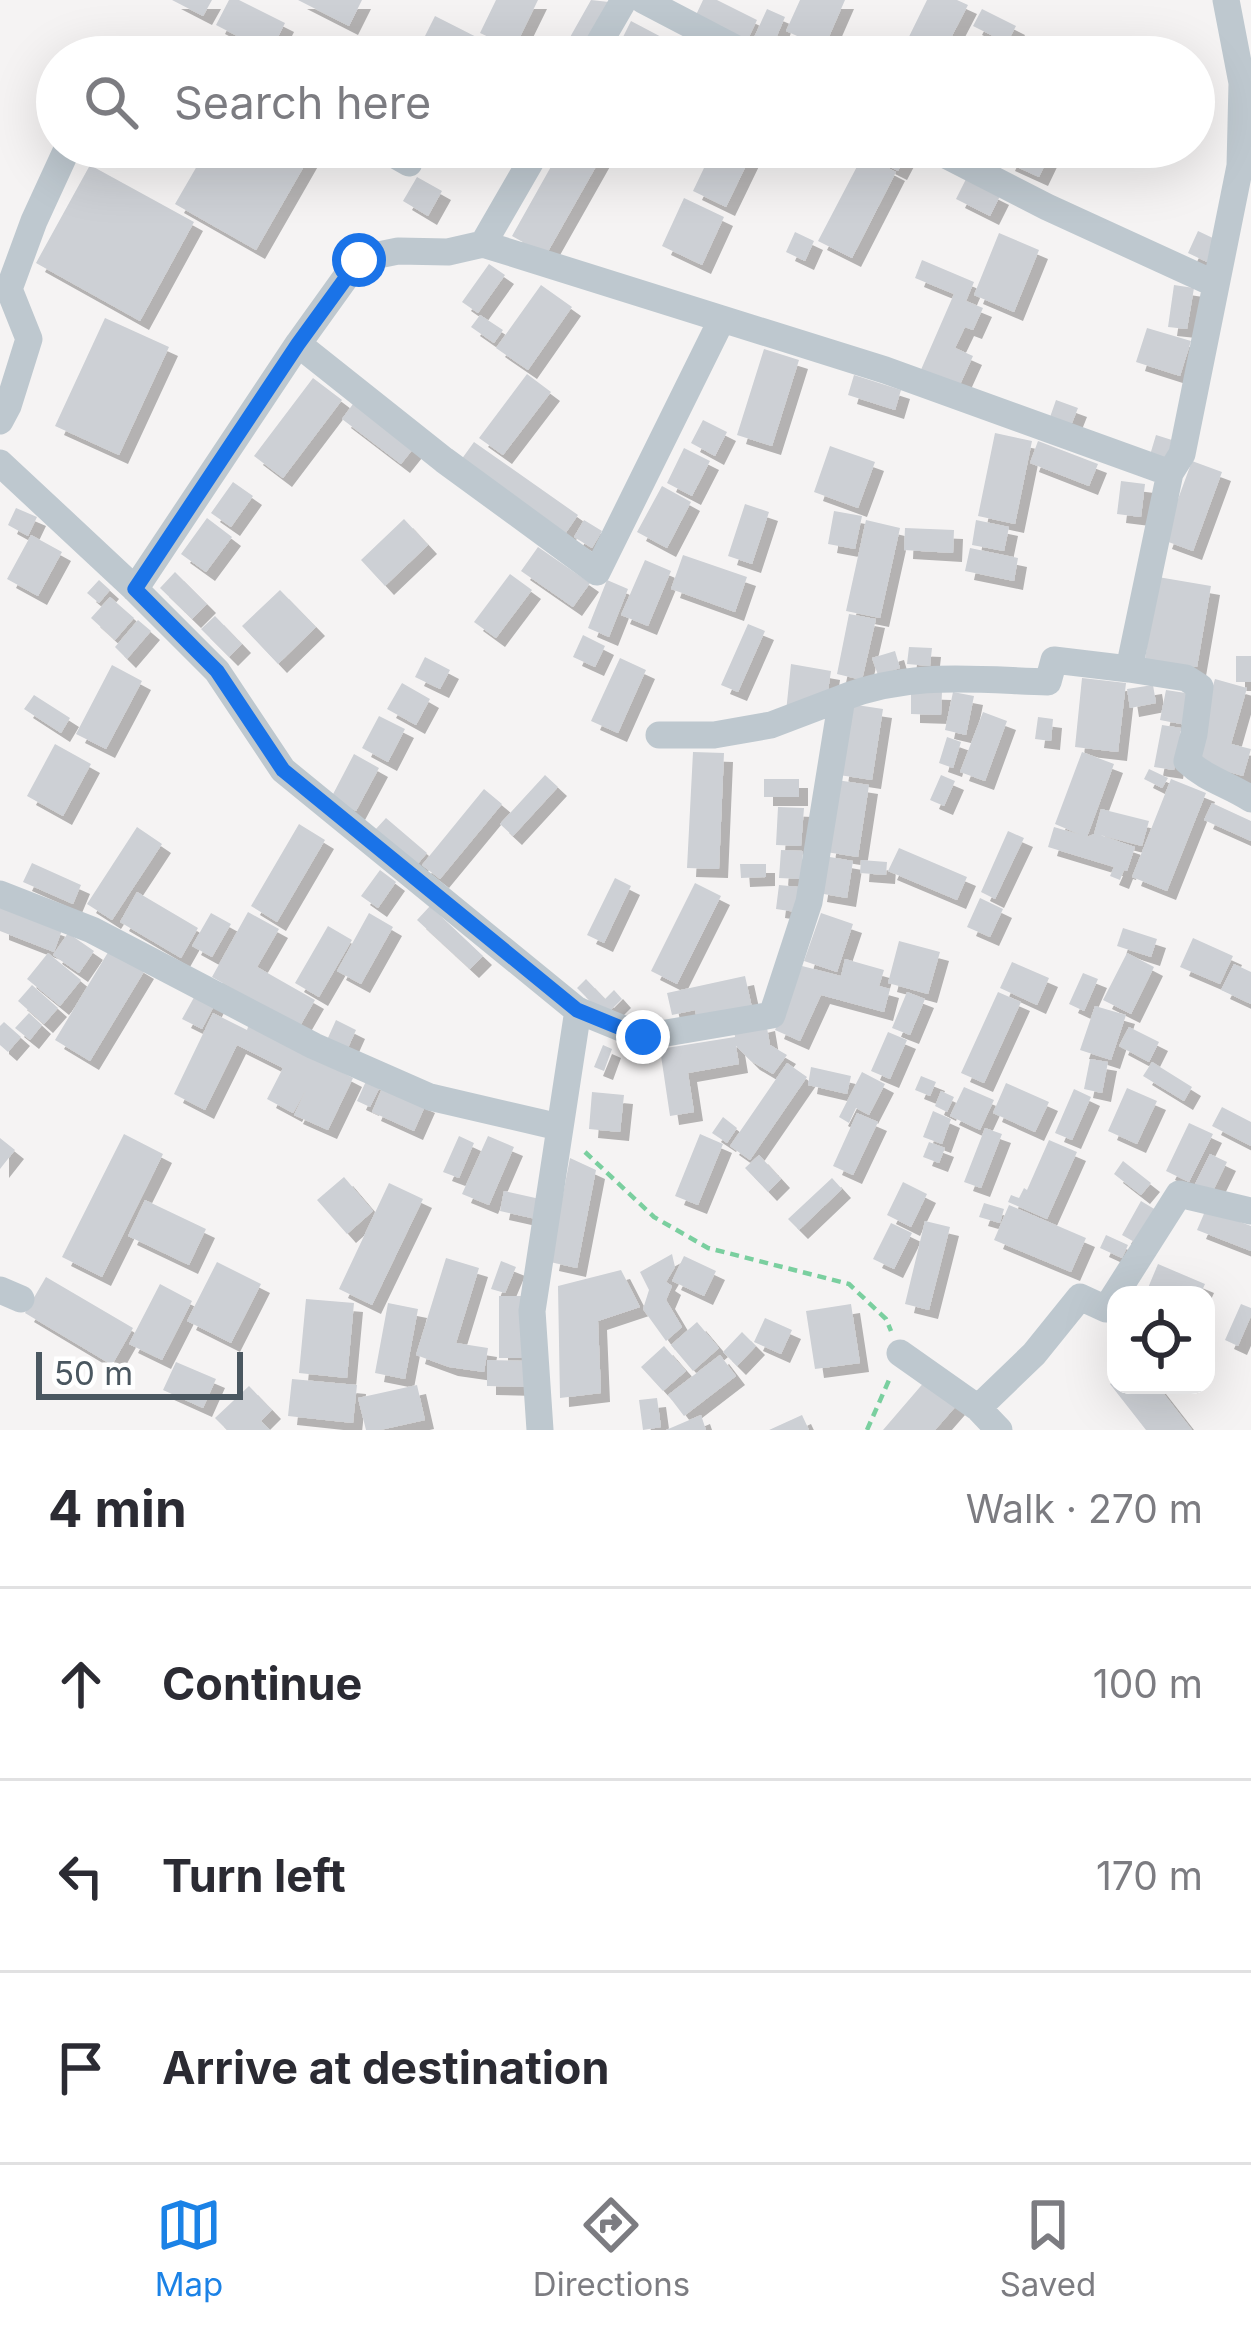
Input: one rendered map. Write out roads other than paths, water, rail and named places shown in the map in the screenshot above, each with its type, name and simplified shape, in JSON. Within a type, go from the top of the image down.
[{"type":"street","points":[[603,36],[624,0]]},
{"type":"street","points":[[643,0],[712,36]]},
{"type":"street","points":[[1130,669],[1170,473],[1182,454],[1240,166],[1242,83],[1226,0]]},
{"type":"street","points":[[0,421],[29,339],[9,289],[58,168]]},
{"type":"street","points":[[483,244],[527,168]]},
{"type":"street","points":[[971,168],[1215,284]]},
{"type":"street","points":[[135,589],[359,260],[398,250],[448,252],[483,244],[885,370],[1170,473]]},
{"type":"street","points":[[298,344],[444,460],[597,572],[722,319]]},
{"type":"street","points":[[0,463],[217,671],[283,770],[578,1010],[643,1037],[772,1015],[809,902],[842,698]]},
{"type":"street","points":[[658,735],[714,735],[771,725],[867,688],[917,678],[1048,682],[1054,660],[1186,678],[1200,687],[1186,761],[1202,776],[1251,799]]},
{"type":"street","points":[[0,894],[92,930],[314,1046],[430,1096],[559,1127]]},
{"type":"street","points":[[540,1430],[532,1311],[578,1010]]},
{"type":"street","points":[[978,1408],[1034,1354],[1081,1297],[1106,1309],[1179,1194],[1251,1211]]},
{"type":"street","points":[[900,1354],[978,1408],[998,1430]]}]
